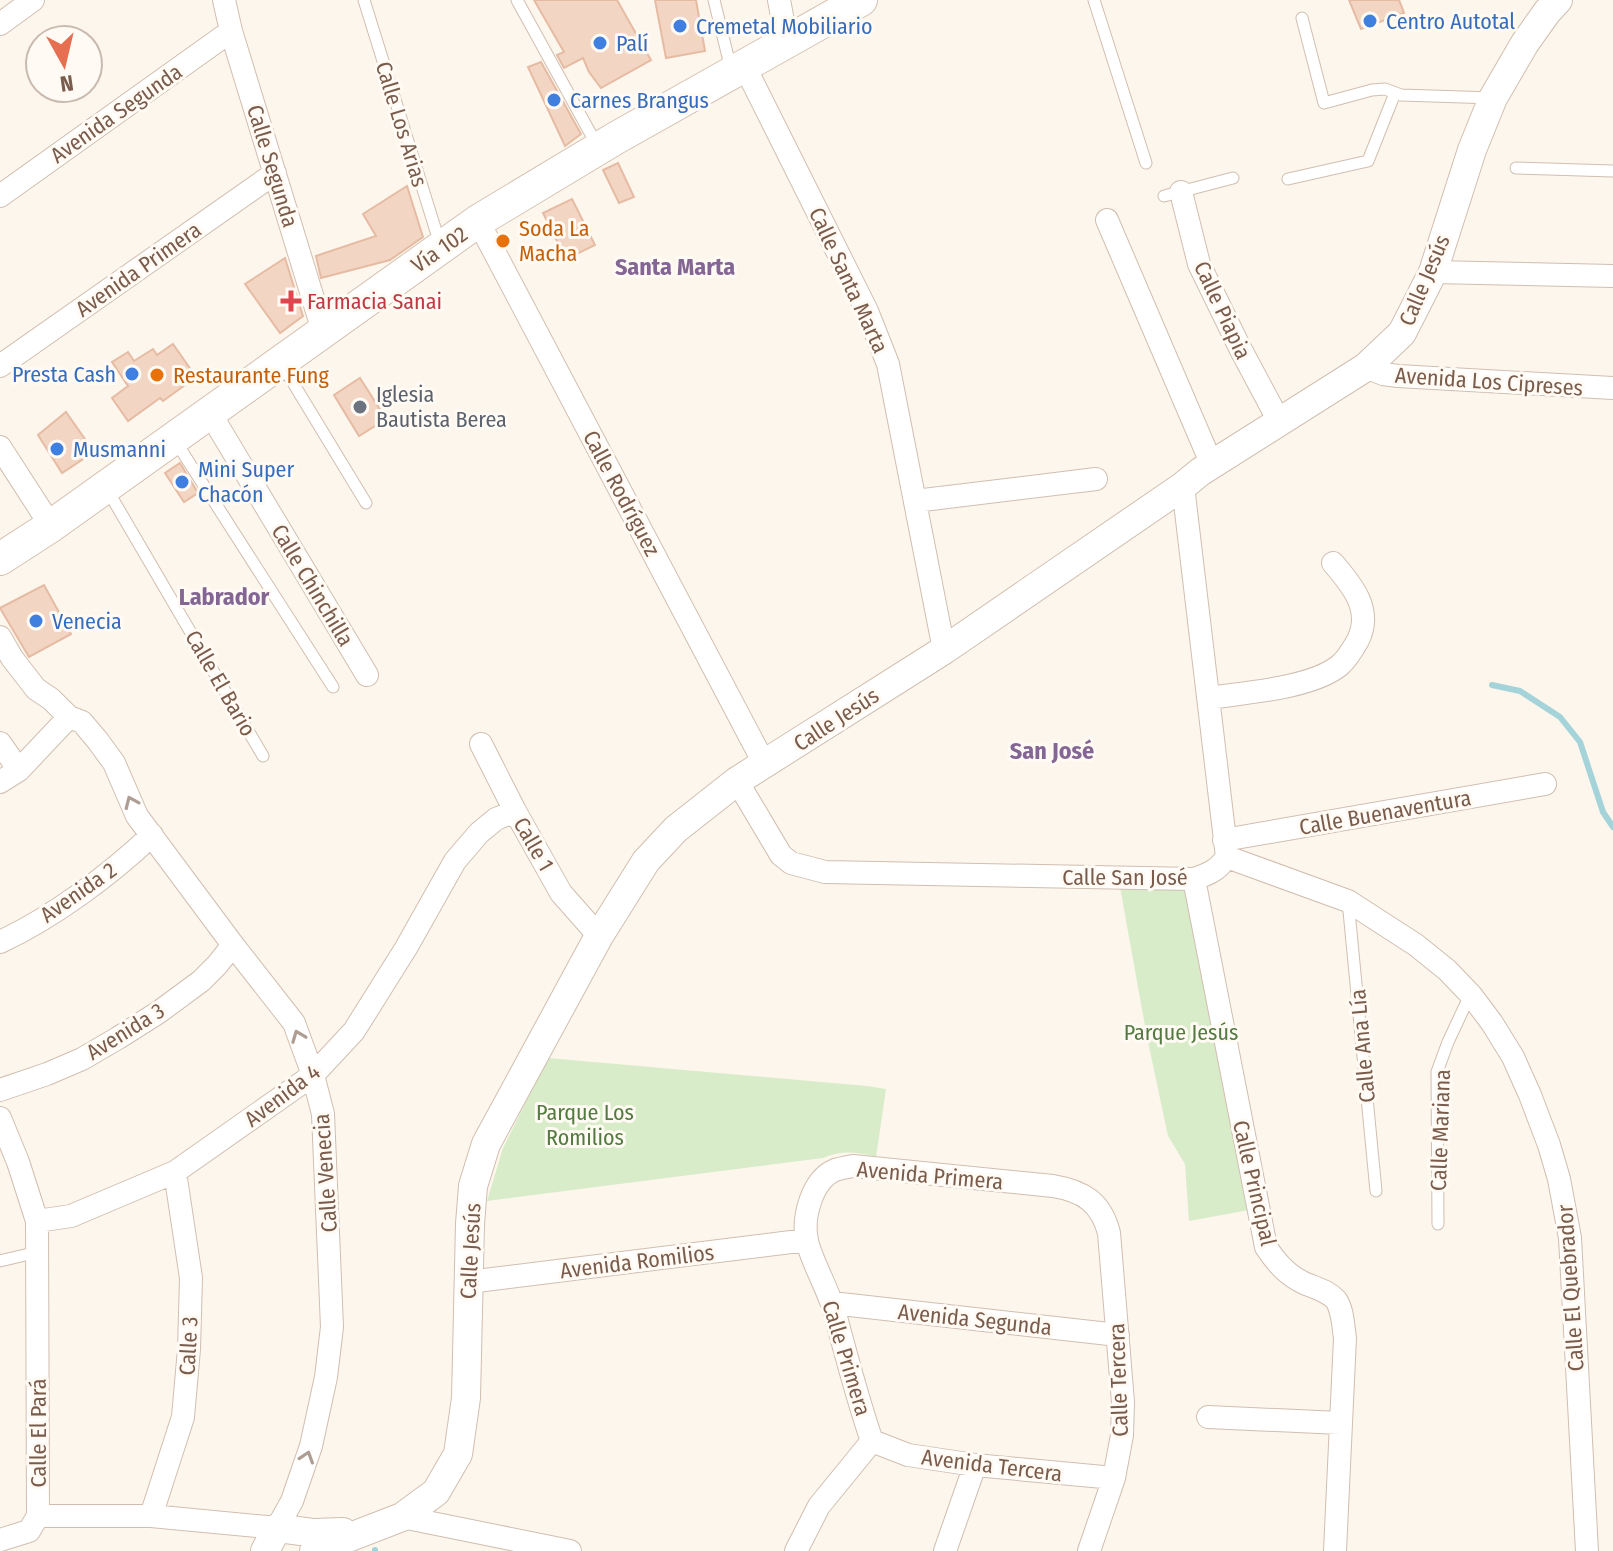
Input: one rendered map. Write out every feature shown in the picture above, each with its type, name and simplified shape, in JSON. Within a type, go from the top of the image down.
[{"type":"main road","name":"Vía 102","points":[[0,559],[51,526],[478,221],[599,148],[861,0]]},
{"type":"street","points":[[0,24],[33,0]]},
{"type":"street","name":"Calle Segunda","points":[[224,0],[323,331]]},
{"type":"street","points":[[779,0],[787,42]]},
{"type":"street","name":"Calle Jesús","points":[[314,1551],[402,1517],[436,1492],[458,1454],[466,1398],[473,1186],[486,1144],[599,936],[646,861],[676,829],[737,781],[944,650],[1200,472],[1366,367],[1402,333],[1433,272],[1472,150],[1493,98],[1525,43],[1558,0]]},
{"type":"street","name":"Avenida Segunda","points":[[0,196],[231,31]]},
{"type":"street","name":"Calle Santa Marta","points":[[738,68],[867,311],[888,364],[944,650]]},
{"type":"street","name":"Avenida Primera","points":[[0,366],[275,173]]},
{"type":"street","name":"Calle Piapia","points":[[1172,194],[1199,264],[1280,423]]},
{"type":"street","points":[[1107,220],[1212,465]]},
{"type":"street","name":"Calle Rodríguez","points":[[478,221],[765,765]]},
{"type":"street","points":[[1433,272],[1613,276]]},
{"type":"street","name":"Avenida Los Cipreses","points":[[1366,367],[1398,376],[1613,388]]},
{"type":"street","name":"Calle Chinchilla","points":[[210,413],[367,675]]},
{"type":"street","points":[[0,447],[51,526]]},
{"type":"street","points":[[915,501],[1096,479]]},
{"type":"street","points":[[1183,486],[1226,849]]},
{"type":"street","points":[[1208,698],[1296,684],[1319,677],[1339,666],[1354,649],[1362,632],[1364,617],[1360,601],[1333,563]]},
{"type":"street","name":"Calle Venecia","points":[[0,637],[36,689],[69,717],[82,722],[114,763],[137,816],[294,1023],[313,1075],[323,1114],[332,1327],[326,1377],[311,1446],[292,1501],[271,1540]]},
{"type":"street","points":[[0,743],[9,776],[69,717]]},
{"type":"street","name":"Calle 1","points":[[481,744],[561,893],[599,936]]},
{"type":"street","name":"Calle San José","points":[[737,781],[781,855],[791,863],[825,872],[1194,879],[1219,868],[1226,849]]},
{"type":"street","name":"Calle Buenaventura","points":[[1226,849],[1545,784]]},
{"type":"street","name":"Avenida 4","points":[[37,1221],[71,1216],[175,1172],[313,1075],[354,1031],[455,861],[479,833],[496,819],[515,811]]},
{"type":"street","name":"Avenida 2","points":[[0,942],[88,888],[152,835]]},
{"type":"street","name":"Calle El Quebrador","points":[[1226,849],[1348,901],[1416,945],[1471,995],[1513,1057],[1549,1145],[1563,1191],[1570,1238],[1587,1551]]},
{"type":"street","name":"Calle Principal","points":[[1194,879],[1266,1247],[1288,1273],[1305,1284],[1324,1290],[1337,1301],[1342,1314],[1345,1338],[1335,1551]]},
{"type":"street","name":"Avenida 3","points":[[0,1090],[82,1059],[118,1038],[201,981],[233,945]]},
{"type":"street","name":"Calle El Pará","points":[[0,1118],[37,1221],[38,1516],[151,1516],[271,1540]]},
{"type":"street","name":"Avenida Primera","points":[[807,1240],[807,1216],[817,1187],[834,1171],[853,1166],[1072,1189],[1098,1207]]},
{"type":"street","name":"Calle 3","points":[[151,1516],[183,1417],[189,1349],[191,1278],[175,1172]]},
{"type":"street","name":"Calle Tercera","points":[[1089,1551],[1114,1478],[1122,1435],[1123,1402],[1109,1233],[1098,1207]]},
{"type":"street","name":"Avenida Romilios","points":[[468,1282],[807,1240]]},
{"type":"street","name":"Calle Primera","points":[[796,1551],[819,1506],[872,1441],[832,1303],[807,1240]]},
{"type":"street","name":"Avenida Segunda","points":[[832,1303],[1118,1335]]},
{"type":"street","points":[[1208,1417],[1340,1423]]},
{"type":"street","name":"Avenida Tercera","points":[[872,1441],[908,1455],[975,1465],[1114,1478]]},
{"type":"street","points":[[945,1551],[975,1465]]},
{"type":"street","points":[[0,1540],[29,1531],[38,1516]]},
{"type":"street","points":[[402,1517],[570,1551]]},
{"type":"street","points":[[271,1540],[314,1533],[364,1532]]},
{"type":"lane","name":"Calle Los Arias","points":[[364,0],[441,248]]},
{"type":"lane","points":[[517,0],[599,148]]},
{"type":"lane","points":[[714,0],[738,68]]},
{"type":"lane","points":[[1094,0],[1146,163]]},
{"type":"lane","points":[[1302,18],[1324,103],[1385,89],[1401,95],[1493,98]]},
{"type":"lane","points":[[1288,179],[1368,161],[1395,93]]},
{"type":"lane","points":[[1516,168],[1613,171]]},
{"type":"lane","points":[[1172,194],[1233,178]]},
{"type":"lane","points":[[281,363],[366,503]]},
{"type":"lane","points":[[174,439],[333,687]]},
{"type":"lane","name":"Calle El Bario","points":[[106,487],[263,756]]},
{"type":"lane","name":"Calle Ana Lía","points":[[1348,901],[1376,1191]]},
{"type":"lane","name":"Calle Mariana","points":[[1438,1224],[1437,1072],[1471,995]]},
{"type":"lane","points":[[0,1261],[39,1252]]},
{"type":"green space","name":"Parque Jesús","points":[[1120,887],[1185,889],[1249,1210],[1189,1221],[1185,1164],[1168,1136]]},
{"type":"green space","name":"Parque Los Romilios","points":[[548,1058],[886,1089],[876,1157],[843,1153],[487,1201],[503,1148]]},
{"type":"building","name":"Palí","points":[[534,0],[617,0],[651,60],[601,88],[583,58],[564,68],[557,55],[564,52]]},
{"type":"building","name":"Cremetal Mobiliario","points":[[655,0],[696,0],[705,51],[666,58]]},
{"type":"building","name":"Centro Autotal","points":[[1349,0],[1399,0],[1404,13],[1361,29]]},
{"type":"building","name":"Carnes Brangus","points":[[541,62],[581,134],[565,146],[528,67]]},
{"type":"building","points":[[618,163],[634,197],[619,203],[603,170]]},
{"type":"building","points":[[407,186],[423,237],[390,260],[321,278],[316,256],[376,236],[363,214]]},
{"type":"building","points":[[572,199],[595,245],[566,259],[543,213]]},
{"type":"building","points":[[285,258],[303,316],[280,333],[245,284]]},
{"type":"building","points":[[173,344],[196,377],[128,421],[112,398],[128,386],[112,362],[128,352],[134,361],[153,349],[157,355]]},
{"type":"building","name":"Iglesia Bautista Berea","points":[[360,378],[386,419],[359,436],[334,395]]},
{"type":"building","points":[[66,412],[94,452],[62,473],[38,435]]},
{"type":"building","name":"Mini Super Chacón","points":[[180,463],[198,493],[184,502],[165,473]]},
{"type":"building","name":"Venecia","points":[[44,585],[71,634],[29,657],[0,608]]},
{"type":"waterway","points":[[1492,685],[1520,691],[1560,717],[1580,742],[1603,812],[1613,827]]},
{"type":"place","name":"Centro Autotal","points":[[1370,21]]},
{"type":"place","name":"Cremetal Mobiliario","points":[[680,26]]},
{"type":"place","name":"Palí","points":[[600,43]]},
{"type":"place","name":"Carnes Brangus","points":[[554,100]]},
{"type":"place","name":"Soda La Macha","points":[[503,241]]},
{"type":"place","name":"Farmacia Sanai","points":[[291,301]]},
{"type":"place","name":"Presta Cash","points":[[132,374]]},
{"type":"place","name":"Restaurante Fung","points":[[157,375]]},
{"type":"place","name":"Iglesia Bautista Berea","points":[[360,407]]},
{"type":"place","name":"Musmanni","points":[[57,449]]},
{"type":"place","name":"Mini Super Chacón","points":[[182,482]]},
{"type":"place","name":"Venecia","points":[[36,621]]},
{"type":"district","name":"Santa Marta","points":[[675,267]]},
{"type":"district","name":"Labrador","points":[[224,597]]},
{"type":"district","name":"San José","points":[[1052,751]]}]
